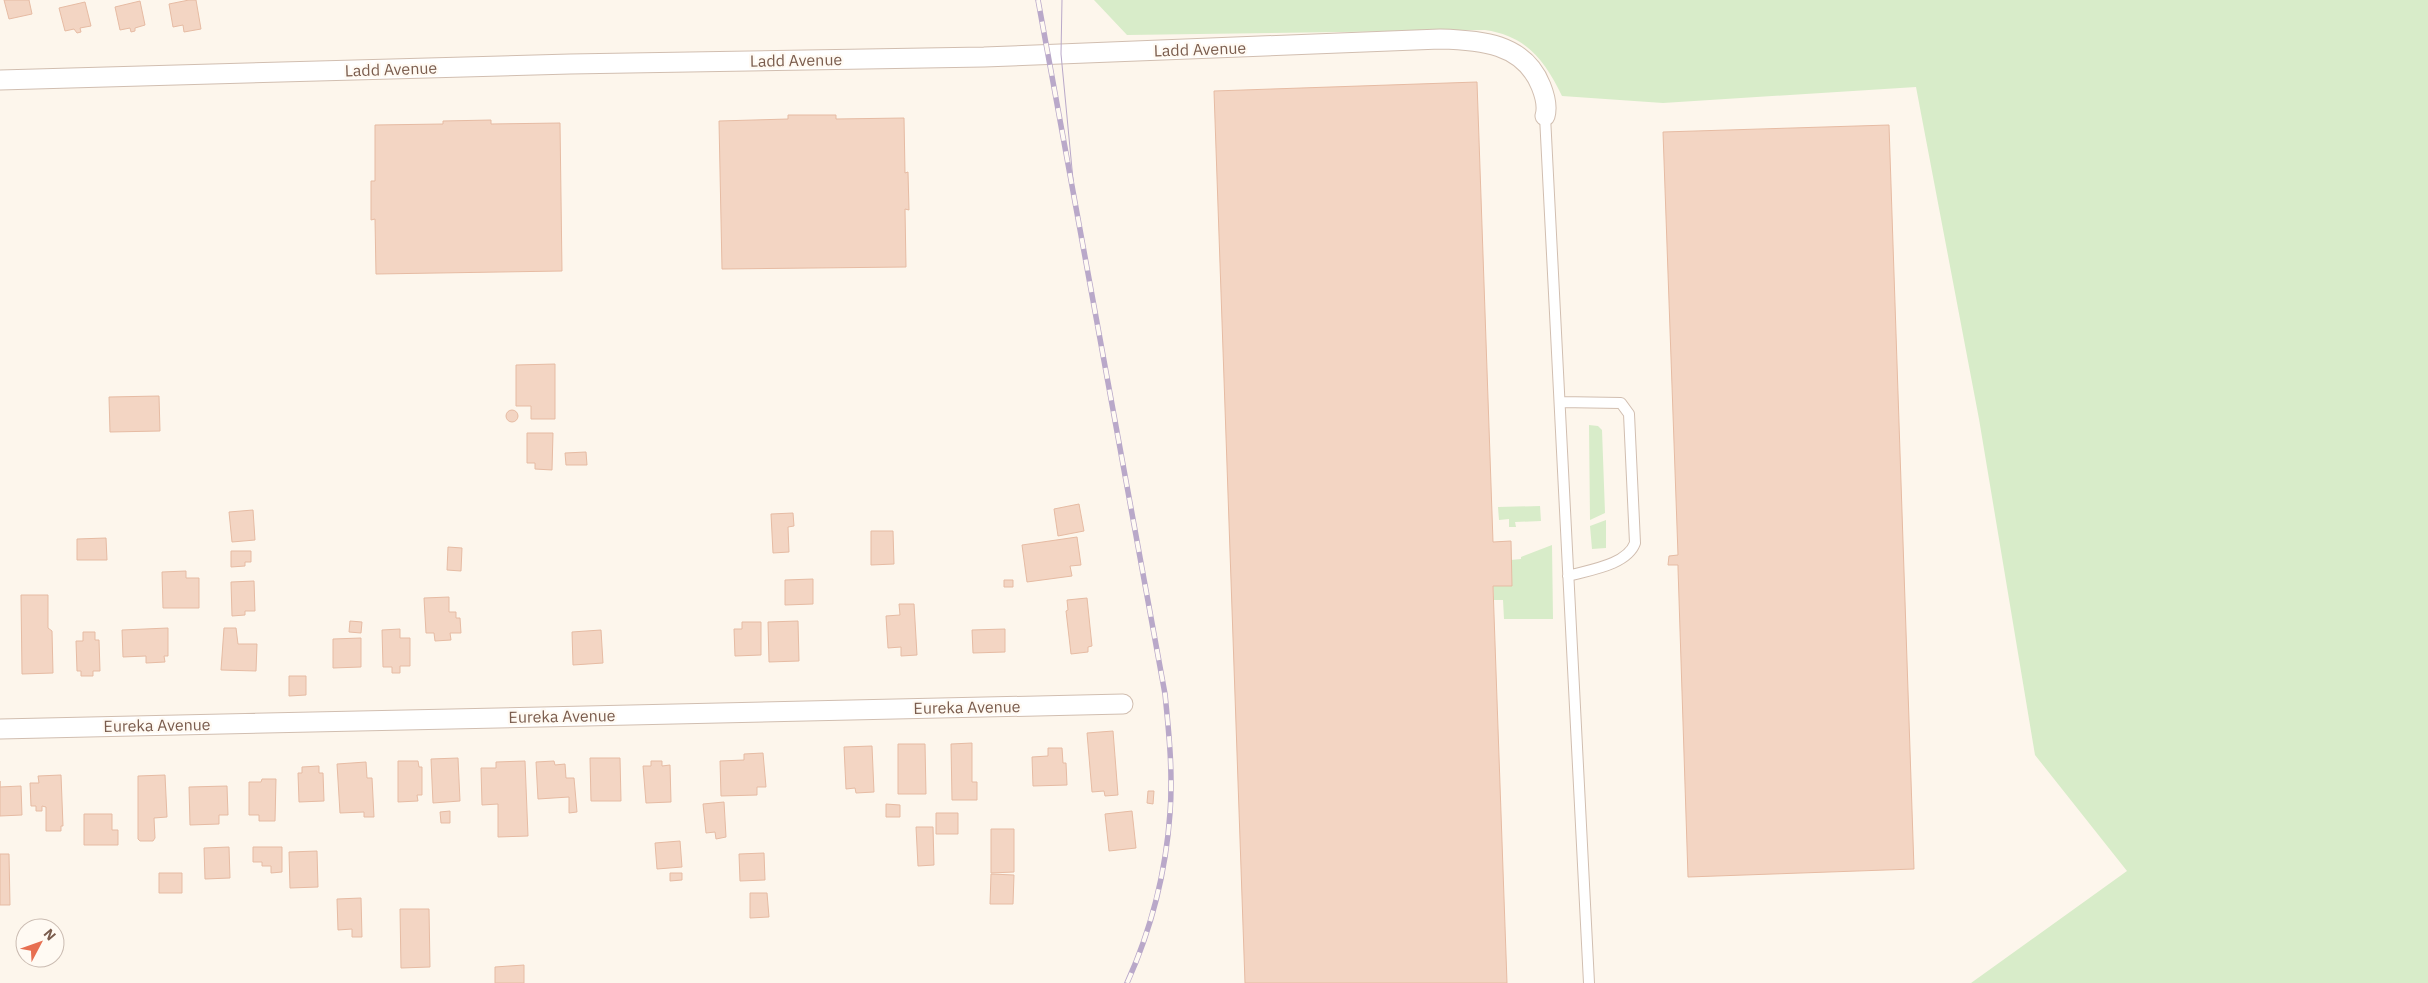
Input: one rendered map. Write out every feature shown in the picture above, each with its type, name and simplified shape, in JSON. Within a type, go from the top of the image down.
[{"type":"street","name":"Ladd Avenue","points":[[0,80],[570,64],[984,57],[1440,39],[1477,40],[1502,47],[1516,55],[1529,65],[1538,78],[1545,96],[1545,116]]},
{"type":"street","name":"Eureka Avenue","points":[[0,729],[1123,704]]},
{"type":"lane","points":[[1545,116],[1589,983]]},
{"type":"lane","points":[[1560,402],[1621,403],[1629,414],[1635,533],[1635,542],[1630,553],[1610,563],[1568,576]]},
{"type":"green space","points":[[1094,0],[2428,0],[2428,983],[1971,983],[2127,871],[2035,755],[1979,419],[1916,87],[1663,103],[1562,96],[1549,72],[1533,52],[1523,44],[1500,33],[1485,30],[1127,35]]},
{"type":"green space","points":[[1589,425],[1598,426],[1602,430],[1605,513],[1590,520]]},
{"type":"green space","points":[[1540,506],[1541,521],[1515,522],[1516,527],[1509,527],[1509,519],[1499,520],[1498,507]]},
{"type":"green space","points":[[1606,520],[1606,548],[1592,549],[1590,526]]},
{"type":"green space","points":[[1552,545],[1553,619],[1504,619],[1503,600],[1494,600],[1493,586],[1512,586],[1511,560],[1521,559],[1521,557]]},
{"type":"building","points":[[4,0],[29,0],[32,14],[9,19]]},
{"type":"building","points":[[196,0],[201,29],[184,32],[183,25],[173,27],[169,4]]},
{"type":"building","points":[[140,1],[145,25],[135,28],[135,31],[131,32],[130,28],[120,30],[115,7]]},
{"type":"building","points":[[85,2],[91,26],[80,28],[81,32],[77,33],[74,29],[65,31],[59,8]]},
{"type":"building","points":[[1477,82],[1493,542],[1511,541],[1512,586],[1493,586],[1507,983],[1245,983],[1214,91]]},
{"type":"building","points":[[788,115],[836,115],[836,119],[904,118],[905,173],[908,172],[909,210],[905,209],[906,267],[722,269],[719,121],[788,119]]},
{"type":"building","points":[[491,120],[491,124],[560,123],[562,271],[376,274],[375,219],[371,220],[371,181],[375,181],[375,125],[443,124],[443,121]]},
{"type":"building","points":[[1889,125],[1914,869],[1688,877],[1678,565],[1668,565],[1669,556],[1678,555],[1663,132]]},
{"type":"building","points":[[555,364],[555,419],[531,419],[531,406],[516,406],[516,365]]},
{"type":"building","points":[[159,396],[160,431],[110,432],[109,397]]},
{"type":"building","points":[[510,410],[514,410],[518,416],[514,422],[510,422],[506,418],[506,414]]},
{"type":"building","points":[[527,433],[553,433],[552,470],[535,469],[535,463],[527,463]]},
{"type":"building","points":[[586,452],[587,465],[566,465],[565,453]]},
{"type":"building","points":[[1079,504],[1084,531],[1058,536],[1054,509]]},
{"type":"building","points":[[253,510],[255,540],[232,542],[229,512]]},
{"type":"building","points":[[793,513],[794,526],[788,527],[789,552],[773,553],[771,514]]},
{"type":"building","points":[[871,531],[893,531],[894,564],[871,565]]},
{"type":"building","points":[[1077,537],[1081,565],[1070,566],[1072,576],[1027,582],[1022,545]]},
{"type":"building","points":[[106,538],[107,560],[77,560],[77,539]]},
{"type":"building","points":[[448,547],[462,548],[461,571],[447,570]]},
{"type":"building","points":[[231,551],[251,551],[251,562],[245,562],[245,566],[231,567]]},
{"type":"building","points":[[186,571],[186,578],[199,578],[199,608],[163,608],[162,572]]},
{"type":"building","points":[[813,579],[813,604],[785,605],[785,580]]},
{"type":"building","points":[[1004,580],[1013,580],[1013,587],[1004,587]]},
{"type":"building","points":[[254,581],[255,611],[245,611],[245,615],[232,616],[231,582]]},
{"type":"building","points":[[21,595],[48,595],[48,628],[52,631],[53,673],[22,674]]},
{"type":"building","points":[[449,597],[449,612],[456,612],[456,618],[460,618],[461,633],[450,633],[451,640],[435,641],[434,633],[426,633],[424,598]]},
{"type":"building","points":[[1087,598],[1092,646],[1088,647],[1088,652],[1071,654],[1066,611],[1068,610],[1067,600]]},
{"type":"building","points":[[899,604],[914,604],[917,655],[901,656],[901,647],[888,648],[886,616],[900,615]]},
{"type":"building","points":[[350,621],[362,622],[361,633],[349,632]]},
{"type":"building","points":[[798,621],[799,661],[769,662],[768,622]]},
{"type":"building","points":[[742,622],[761,622],[761,655],[735,656],[734,629],[742,629]]},
{"type":"building","points":[[168,628],[168,656],[164,656],[165,662],[146,663],[146,656],[123,657],[122,630]]},
{"type":"building","points":[[224,628],[236,628],[238,644],[257,644],[256,671],[221,670]]},
{"type":"building","points":[[400,629],[400,638],[410,638],[410,666],[400,666],[400,673],[392,673],[392,667],[383,667],[382,630]]},
{"type":"building","points":[[1005,629],[1005,652],[973,653],[972,630]]},
{"type":"building","points":[[601,630],[603,663],[573,665],[572,632]]},
{"type":"building","points":[[83,632],[95,632],[95,640],[99,640],[100,671],[93,671],[93,676],[81,676],[81,671],[77,671],[76,641],[83,641]]},
{"type":"building","points":[[361,638],[361,667],[333,668],[333,639]]},
{"type":"building","points":[[289,676],[306,676],[306,695],[289,696]]},
{"type":"building","points":[[1113,731],[1118,795],[1105,796],[1104,791],[1092,792],[1087,733]]},
{"type":"building","points":[[972,743],[972,782],[977,782],[977,800],[952,800],[951,744]]},
{"type":"building","points":[[898,744],[925,744],[926,794],[898,794]]},
{"type":"building","points":[[872,746],[874,792],[856,793],[855,788],[846,789],[844,747]]},
{"type":"building","points":[[1048,748],[1062,748],[1063,763],[1066,763],[1067,785],[1033,786],[1032,757],[1048,756]]},
{"type":"building","points":[[763,753],[766,787],[757,787],[757,795],[721,796],[720,761],[744,760],[744,754]]},
{"type":"building","points":[[458,758],[460,801],[433,803],[431,759]]},
{"type":"building","points":[[590,758],[620,758],[621,801],[591,801]]},
{"type":"building","points":[[398,761],[418,761],[419,767],[422,767],[422,795],[417,795],[418,801],[398,802]]},
{"type":"building","points":[[525,761],[528,836],[498,837],[498,804],[482,805],[481,768],[496,768],[496,762]]},
{"type":"building","points":[[554,761],[555,765],[565,764],[566,778],[574,778],[577,812],[569,813],[569,797],[538,799],[536,762]]},
{"type":"building","points":[[651,761],[662,761],[662,766],[670,765],[671,802],[646,803],[643,766],[651,766]]},
{"type":"building","points":[[366,762],[367,778],[372,778],[374,817],[364,817],[364,812],[340,813],[337,764]]},
{"type":"building","points":[[319,766],[319,773],[323,773],[324,801],[299,802],[298,773],[302,773],[302,767]]},
{"type":"building","points":[[61,775],[63,826],[61,826],[61,831],[46,831],[46,807],[42,806],[42,811],[36,811],[36,806],[31,806],[30,783],[39,783],[38,776]]},
{"type":"building","points":[[165,775],[167,817],[154,818],[155,838],[153,841],[140,841],[138,839],[138,776]]},
{"type":"building","points":[[262,779],[276,779],[275,821],[259,821],[259,815],[249,815],[249,782],[261,782]]},
{"type":"building","points":[[21,786],[22,815],[0,816],[0,787]]},
{"type":"building","points":[[227,786],[228,815],[219,815],[219,824],[190,825],[189,787]]},
{"type":"building","points":[[1148,791],[1154,791],[1153,804],[1147,803]]},
{"type":"building","points":[[724,802],[726,837],[716,839],[715,832],[706,833],[703,804]]},
{"type":"building","points":[[886,804],[900,805],[900,817],[886,817]]},
{"type":"building","points":[[450,811],[450,823],[441,823],[440,812]]},
{"type":"building","points":[[1132,811],[1136,848],[1109,851],[1105,814]]},
{"type":"building","points":[[936,813],[958,813],[958,834],[936,834]]},
{"type":"building","points":[[84,814],[112,814],[112,830],[118,830],[118,845],[84,845]]},
{"type":"building","points":[[916,827],[933,827],[934,865],[918,866]]},
{"type":"building","points":[[991,829],[1014,829],[1014,872],[991,873]]},
{"type":"building","points":[[680,841],[682,867],[657,869],[655,843]]},
{"type":"building","points":[[229,847],[230,878],[205,879],[204,848]]},
{"type":"building","points":[[253,847],[282,847],[282,872],[271,873],[271,866],[262,866],[262,862],[253,862]]},
{"type":"building","points":[[317,851],[318,887],[290,888],[289,852]]},
{"type":"building","points":[[764,853],[765,880],[740,881],[739,854]]},
{"type":"building","points":[[0,854],[9,854],[10,905],[0,905]]},
{"type":"building","points":[[159,873],[182,873],[182,893],[159,893]]},
{"type":"building","points":[[670,873],[682,873],[682,880],[670,881]]},
{"type":"building","points":[[991,874],[1014,875],[1013,904],[990,904]]},
{"type":"building","points":[[750,893],[767,893],[769,917],[750,918]]},
{"type":"building","points":[[361,898],[362,937],[352,937],[352,929],[338,930],[337,899]]},
{"type":"building","points":[[400,909],[429,909],[430,967],[401,968]]},
{"type":"building","points":[[524,965],[524,983],[495,983],[495,967]]},
{"type":"tram line","points":[[1062,0],[1061,54],[1074,190]]},
{"type":"railway","points":[[1038,0],[1165,694],[1168,723],[1171,798],[1165,857],[1150,921],[1127,983]]}]
